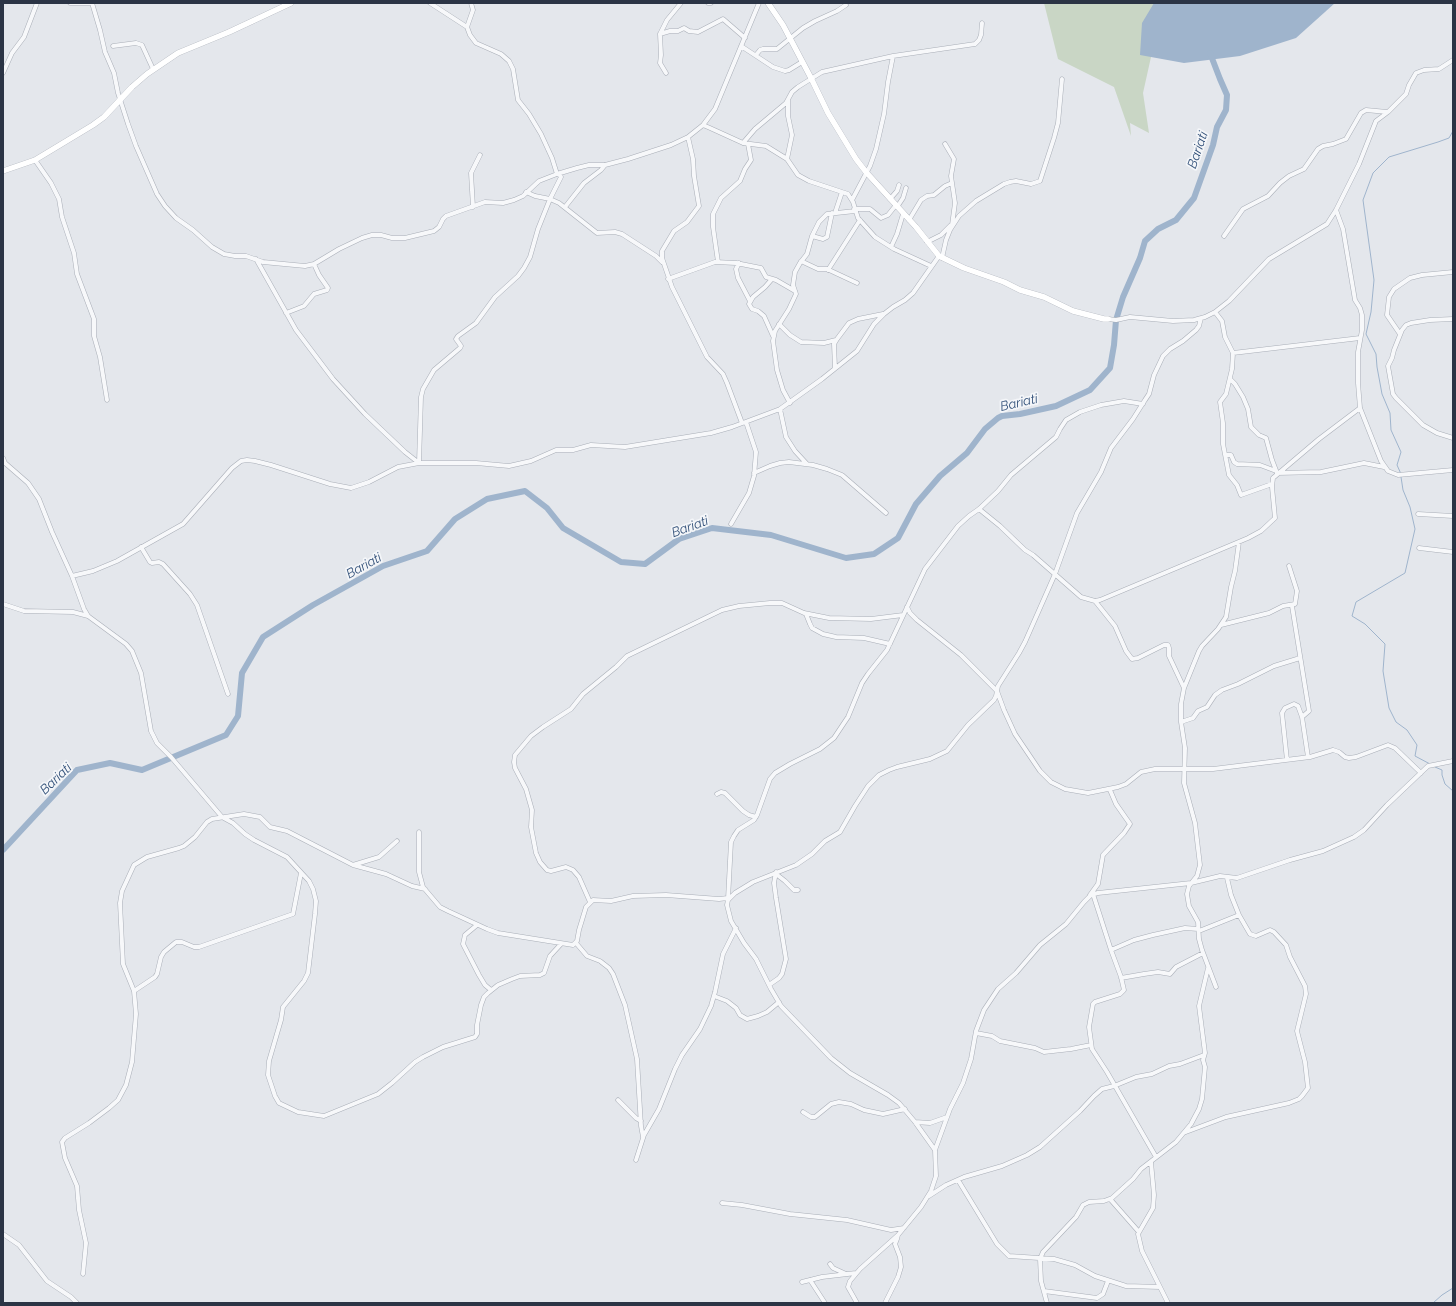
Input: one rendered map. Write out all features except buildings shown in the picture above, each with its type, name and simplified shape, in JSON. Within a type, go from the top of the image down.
[{"type":"street","points":[[3,73],[12,53],[24,37],[37,3]]},
{"type":"street","points":[[70,3],[92,3],[105,52],[116,78],[120,100],[136,146],[157,194],[165,206],[176,218],[217,250],[229,255],[246,256],[275,263],[305,266],[314,264],[362,238],[372,235],[381,235],[388,238],[405,238],[434,231],[440,226],[446,216],[485,202],[503,203],[514,200],[519,198],[539,181],[557,174],[589,165],[605,165],[672,145],[688,137],[702,126],[715,109],[759,3]]},
{"type":"street","points":[[3,171],[35,160],[94,126],[153,69],[178,53],[229,32],[291,3]]},
{"type":"street","points":[[418,463],[421,397],[423,389],[434,370],[460,348],[461,346],[456,339],[458,336],[476,323],[495,297],[518,276],[524,268],[530,257],[538,229],[550,199],[561,177],[557,174],[552,158],[541,134],[529,114],[518,100],[513,69],[509,61],[501,54],[476,43],[470,35],[467,27],[430,3]]},
{"type":"street","points":[[467,27],[473,10],[471,3]]},
{"type":"street","points":[[666,73],[660,63],[660,34],[667,20],[681,3]]},
{"type":"street","points":[[768,3],[811,78],[828,113],[866,172],[941,257],[964,268],[1004,282],[1020,290],[1044,297],[1073,311],[1098,318],[1116,320],[1130,317],[1173,321],[1194,320],[1215,312],[1229,301],[1263,264],[1280,252],[1323,227],[1331,219],[1359,164],[1376,121],[1388,112],[1406,94],[1416,73],[1424,70],[1439,69],[1453,60]]},
{"type":"street","points":[[756,55],[763,49],[777,48],[789,38],[815,21],[837,11],[846,5]]},
{"type":"street","points":[[660,34],[670,31],[678,31],[684,28],[689,31],[698,32],[723,19],[745,38]]},
{"type":"street","points":[[743,143],[755,129],[780,108],[792,92],[811,78],[827,70],[893,56],[975,44],[981,35],[982,22]]},
{"type":"street","points":[[113,46],[126,43],[139,43],[143,47],[153,69]]},
{"type":"street","points":[[741,46],[773,67],[785,71],[802,62]]},
{"type":"street","points":[[852,200],[872,160],[879,137],[893,56]]},
{"type":"street","points":[[72,576],[104,567],[183,524],[232,468],[241,461],[255,461],[330,484],[351,488],[369,482],[398,467],[418,463],[476,463],[509,466],[531,461],[556,450],[572,450],[591,445],[626,447],[711,433],[744,423],[780,409],[858,351],[874,324],[884,314],[913,293],[931,266],[941,257],[952,226],[959,216],[976,201],[1004,184],[1016,181],[1031,184],[1040,181],[1058,123],[1062,79]]},
{"type":"street","points":[[787,159],[792,135],[788,116],[788,99]]},
{"type":"street","points":[[1224,236],[1243,209],[1266,198],[1289,176],[1304,169],[1318,149],[1346,139],[1361,113],[1366,110],[1388,112]]},
{"type":"street","points":[[702,126],[710,128],[743,143],[766,146],[787,159],[798,175],[809,181],[848,194],[860,220],[875,237],[891,247],[931,266]]},
{"type":"street","points":[[688,137],[693,159],[699,206],[686,222],[674,231],[662,251],[668,279],[672,288],[707,357],[722,374],[727,383],[756,452],[753,485],[731,524]]},
{"type":"street","points":[[718,262],[713,227],[713,214],[721,198],[740,181],[751,160],[748,144]]},
{"type":"street","points":[[927,242],[941,236],[952,226],[955,203],[951,172],[954,159],[945,144]]},
{"type":"street","points":[[473,207],[474,200],[470,181],[471,170],[480,155]]},
{"type":"street","points":[[35,160],[51,183],[59,199],[62,217],[74,253],[77,274],[94,319],[94,336],[99,351],[107,400]]},
{"type":"street","points":[[565,207],[584,183],[605,165]]},
{"type":"street","points":[[909,220],[921,200],[928,196],[934,195],[945,186],[952,183]]},
{"type":"street","points":[[890,198],[897,191],[899,185]]},
{"type":"street","points":[[773,336],[796,294],[793,285],[798,266],[808,254],[812,236],[821,219],[825,215],[834,213],[870,209],[881,218],[888,215],[896,206],[902,198],[906,188]]},
{"type":"street","points":[[526,192],[560,203],[597,233],[615,232],[622,234],[656,256],[664,264]]},
{"type":"street","points":[[812,236],[823,239],[827,237],[842,192]]},
{"type":"street","points":[[1336,210],[1344,236],[1354,300],[1361,310],[1362,330],[1358,347],[1360,408],[1384,466],[1393,474],[1398,475],[1453,470]]},
{"type":"street","points":[[891,247],[903,214]]},
{"type":"street","points":[[828,270],[860,220]]},
{"type":"street","points":[[256,259],[286,313],[308,345],[340,386],[405,452],[418,463]]},
{"type":"street","points":[[801,261],[818,269],[828,270],[857,283]]},
{"type":"street","points":[[668,279],[718,262],[738,263],[760,268],[765,276],[796,291]]},
{"type":"street","points":[[738,263],[736,269],[738,278],[750,301],[749,304],[751,308],[762,313],[773,336],[777,370],[781,385],[790,402]]},
{"type":"street","points":[[286,313],[304,306],[314,294],[327,290],[328,286],[319,275],[314,264]]},
{"type":"street","points":[[1400,334],[1387,315],[1389,297],[1394,289],[1410,278],[1422,275],[1453,272]]},
{"type":"street","points":[[750,301],[772,279]]},
{"type":"street","points":[[1215,312],[1222,321],[1225,337],[1233,353],[1230,379],[1226,394],[1220,402],[1223,423],[1223,444],[1229,474],[1237,485],[1240,495],[1272,484]]},
{"type":"street","points":[[835,368],[834,349],[836,340],[849,323],[871,316],[884,314]]},
{"type":"street","points":[[576,943],[586,907],[590,902],[598,900],[610,901],[642,895],[679,895],[728,899],[738,890],[753,882],[796,865],[812,854],[825,841],[840,832],[868,786],[879,775],[902,765],[930,760],[950,748],[965,728],[994,700],[998,686],[1019,653],[1055,574],[1077,513],[1101,472],[1111,448],[1133,420],[1149,394],[1154,375],[1164,356],[1170,349],[1183,341],[1200,326],[1201,318]]},
{"type":"street","points":[[1453,319],[1411,323],[1403,327],[1388,366],[1393,394],[1396,398],[1423,425],[1437,434],[1453,438]]},
{"type":"street","points":[[779,324],[790,335],[801,342],[824,343],[836,340]]},
{"type":"street","points":[[1233,353],[1360,338]]},
{"type":"street","points":[[1230,379],[1244,397],[1252,427],[1259,435],[1266,438],[1267,446],[1277,472]]},
{"type":"street","points":[[934,1150],[905,1109],[888,1094],[850,1073],[831,1058],[779,1002],[756,959],[731,921],[728,911],[727,905],[731,842],[738,830],[754,820],[756,817],[770,779],[775,773],[820,749],[834,738],[848,718],[865,679],[887,650],[915,588],[932,558],[958,526],[979,509],[1011,475],[1056,437],[1066,420],[1080,412],[1102,405],[1124,401],[1143,404]]},
{"type":"street","points":[[979,509],[1000,526],[1024,550],[1034,555],[1081,597],[1095,601],[1100,600],[1239,542],[1261,531],[1275,518],[1272,484],[1273,478],[1277,472],[1324,434],[1360,408]]},
{"type":"street","points":[[780,409],[786,437],[795,451],[807,464]]},
{"type":"street","points":[[1226,455],[1231,454],[1234,462],[1237,464],[1260,465],[1277,472],[1321,472],[1364,463],[1384,466]]},
{"type":"street","points":[[3,458],[5,463],[18,473],[36,493],[72,576],[81,603],[88,616]]},
{"type":"street","points":[[754,473],[780,463],[789,462],[807,464],[827,469],[842,475],[886,513]]},
{"type":"street","points":[[1418,514],[1453,516]]},
{"type":"street","points":[[1216,987],[1203,954],[1199,939],[1198,922],[1191,910],[1188,899],[1187,890],[1197,876],[1200,865],[1195,823],[1185,789],[1185,748],[1181,722],[1181,704],[1184,688],[1202,646],[1221,625],[1226,617],[1230,591],[1236,571],[1239,542]]},
{"type":"street","points":[[141,547],[150,562],[159,562],[163,564],[190,594],[197,605],[228,694]]},
{"type":"street","points":[[1419,548],[1453,552]]},
{"type":"street","points":[[1289,566],[1297,590],[1295,604],[1292,606],[1309,711],[1302,717]]},
{"type":"street","points":[[1095,601],[1115,626],[1126,651],[1132,659],[1138,658],[1164,645],[1168,645],[1170,648],[1169,656],[1184,688]]},
{"type":"street","points":[[590,902],[579,877],[574,870],[566,867],[551,871],[547,870],[540,862],[536,853],[531,827],[532,810],[526,789],[515,768],[515,755],[531,736],[542,727],[571,709],[583,694],[627,656],[688,626],[732,607],[762,603],[782,603],[806,614],[829,618],[857,619],[903,615]]},
{"type":"street","points":[[3,604],[24,611],[73,612],[88,616],[126,644],[132,651],[141,672],[152,735],[157,743],[224,818],[233,823],[254,840],[287,857],[309,881],[316,901],[308,973],[292,997],[283,1007],[269,1061],[268,1074],[275,1096],[279,1103],[298,1112],[324,1116],[378,1094],[392,1084],[415,1062],[423,1057],[443,1047],[475,1036],[484,997],[491,990],[504,982],[520,976],[544,974],[550,956],[561,944]]},
{"type":"street","points":[[1221,625],[1270,613],[1283,606],[1292,606]]},
{"type":"street","points":[[907,607],[910,613],[917,620],[961,655],[984,676],[997,691],[1015,734],[1040,771],[1051,782],[1060,787],[1082,793],[1092,793],[1110,790],[1126,784],[1138,773],[1155,769],[1213,769],[1308,757],[1333,750],[1339,752],[1345,758],[1349,758],[1356,757],[1388,745],[1395,748],[1421,773]]},
{"type":"street","points":[[806,614],[812,628],[823,634],[836,637],[864,638],[890,644]]},
{"type":"street","points":[[1181,722],[1193,718],[1198,711],[1209,705],[1215,694],[1222,690],[1238,684],[1274,666],[1300,658]]},
{"type":"street","points":[[1287,760],[1282,712],[1285,708],[1296,704],[1302,717],[1308,757]]},
{"type":"street","points":[[1088,897],[1093,894],[1191,883],[1220,876],[1234,879],[1240,878],[1290,860],[1323,851],[1354,837],[1369,826],[1387,805],[1421,773],[1432,765],[1453,760]]},
{"type":"street","points":[[856,1303],[848,1287],[850,1281],[856,1273],[898,1235],[929,1196],[936,1176],[934,1150],[963,1083],[976,1033],[984,1010],[998,989],[1016,973],[1040,945],[1066,924],[1088,897],[1098,884],[1103,855],[1120,838],[1130,824],[1116,804],[1110,790]]},
{"type":"street","points":[[717,794],[721,792],[725,793],[743,811],[756,817]]},
{"type":"street","points":[[84,1274],[86,1243],[79,1210],[77,1186],[65,1158],[62,1142],[65,1138],[101,1115],[118,1100],[126,1085],[132,1062],[136,1024],[134,991],[123,964],[120,903],[122,891],[134,865],[147,858],[184,846],[195,837],[210,820],[237,815],[256,816],[263,819],[270,827],[287,831],[353,865],[386,874],[412,886],[425,889]]},
{"type":"street","points":[[419,832],[419,872],[422,883],[440,907],[477,925],[498,933],[561,944],[573,945],[576,943]]},
{"type":"street","points":[[353,865],[379,857],[397,841]]},
{"type":"street","points":[[134,991],[155,977],[164,952],[176,942],[182,942],[194,947],[199,947],[293,914],[301,873]]},
{"type":"street","points":[[776,873],[794,890],[798,890]]},
{"type":"street","points":[[769,985],[782,974],[786,958],[774,883],[776,873]]},
{"type":"street","points":[[1184,1133],[1226,1117],[1289,1103],[1302,1096],[1308,1088],[1305,1062],[1297,1031],[1306,994],[1305,986],[1290,957],[1286,945],[1274,932],[1270,930],[1258,936],[1252,936],[1250,934],[1239,915],[1231,895],[1227,878]]},
{"type":"street","points":[[1093,894],[1124,990],[1123,993],[1095,1002],[1091,1006],[1089,1027],[1091,1044],[1156,1158]]},
{"type":"street","points":[[1111,950],[1134,940],[1154,935],[1185,928],[1199,930],[1239,915]]},
{"type":"street","points":[[477,925],[465,935],[463,944],[485,985],[491,990]]},
{"type":"street","points":[[636,1160],[644,1137],[659,1110],[682,1054],[700,1029],[711,1006],[723,954],[736,928]]},
{"type":"street","points":[[576,943],[587,956],[600,961],[609,968],[613,974],[625,1005],[638,1059],[641,1121],[644,1137]]},
{"type":"street","points":[[1121,978],[1158,972],[1170,974],[1178,967],[1203,954]]},
{"type":"street","points":[[1047,1303],[1041,1280],[1040,1259],[1043,1252],[1076,1217],[1083,1205],[1090,1202],[1110,1199],[1128,1184],[1141,1169],[1176,1142],[1191,1124],[1201,1104],[1205,1066],[1203,1060],[1204,1055],[1199,1006],[1208,968]]},
{"type":"street","points":[[714,996],[727,1001],[740,1015],[747,1019],[767,1012],[779,1002]]},
{"type":"street","points":[[976,1033],[992,1036],[1000,1041],[1035,1048],[1044,1052],[1071,1049],[1091,1044]]},
{"type":"street","points":[[929,1196],[958,1180],[1027,1155],[1040,1146],[1080,1111],[1098,1092],[1136,1077],[1152,1074],[1169,1066],[1180,1064],[1204,1055]]},
{"type":"street","points":[[618,1100],[641,1121]]},
{"type":"street","points":[[803,1112],[811,1117],[815,1116],[831,1104],[839,1102],[851,1104],[864,1110],[883,1114],[905,1109]]},
{"type":"street","points":[[915,1122],[930,1123],[947,1117]]},
{"type":"street","points":[[1150,1162],[1154,1195],[1153,1208],[1138,1234],[1141,1249],[1168,1303]]},
{"type":"street","points":[[958,1180],[997,1244],[1006,1254],[1015,1258],[1054,1259],[1067,1262],[1108,1281],[1126,1286],[1160,1287]]},
{"type":"street","points":[[1110,1199],[1139,1232]]},
{"type":"street","points":[[722,1202],[790,1214],[847,1220],[891,1230],[904,1228]]},
{"type":"street","points":[[3,1234],[19,1245],[46,1281],[71,1297],[77,1303]]},
{"type":"street","points":[[885,1303],[902,1267],[896,1244],[898,1235]]},
{"type":"street","points":[[830,1264],[833,1268],[846,1274]]},
{"type":"street","points":[[802,1282],[856,1273]]},
{"type":"street","points":[[810,1280],[825,1303]]},
{"type":"street","points":[[1044,1291],[1097,1298],[1104,1294],[1108,1281]]},
{"type":"green space","points":[[1044,3],[1163,3],[1143,93],[1149,133],[1130,123],[1131,136],[1114,87],[1058,59]]},
{"type":"water","points":[[1154,3],[1335,3],[1296,38],[1240,56],[1184,63],[1140,55],[1142,23]]},
{"type":"waterway","name":"Bariati","points":[[3,850],[77,770],[110,763],[142,770],[226,735],[238,716],[242,673],[263,637],[313,605],[383,566],[427,551],[455,519],[487,499],[525,491],[547,508],[563,528],[621,562],[645,564],[679,539],[712,528],[771,535],[846,558],[874,554],[898,538],[916,504],[940,476],[967,453],[985,429],[998,418],[1056,406],[1090,390],[1110,368],[1116,320],[1123,297],[1140,258],[1145,241],[1158,229],[1176,220],[1194,198],[1213,145],[1217,127],[1226,110],[1227,95],[1210,53]]},
{"type":"waterway","points":[[1401,474],[1397,465],[1401,452],[1391,430],[1390,413],[1382,394],[1376,354],[1366,334],[1371,312],[1374,280],[1363,200],[1373,173],[1389,157],[1449,138],[1453,131]]},
{"type":"waterway","points":[[1401,477],[1403,490],[1410,507],[1415,529],[1405,573],[1356,602],[1352,616],[1365,624],[1385,644],[1383,671],[1389,708],[1396,722],[1407,730],[1417,745],[1415,756],[1430,764]]},
{"type":"waterway","points":[[1435,767],[1442,770],[1445,784],[1453,791]]},
{"type":"waterway","points":[[1433,1303],[1453,1288]]}]
